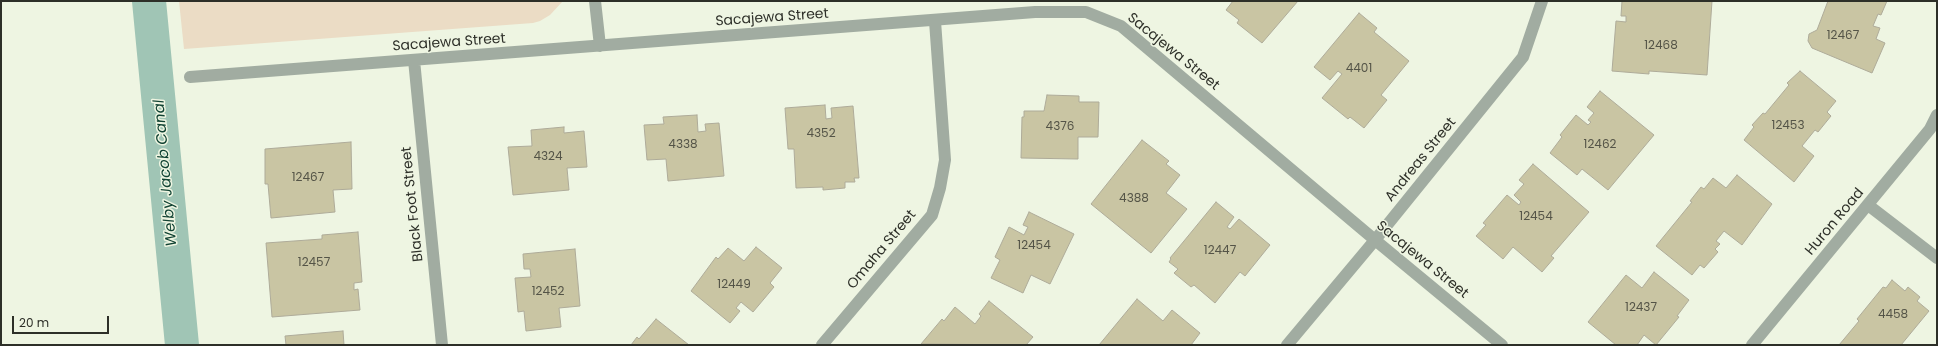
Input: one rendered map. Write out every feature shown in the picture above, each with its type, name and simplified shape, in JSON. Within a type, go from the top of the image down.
[{"type":"street","points":[[595,1],[600,46]]},
{"type":"street","name":"Andreas Street","points":[[1287,345],[1375,240],[1523,58],[1542,1]]},
{"type":"street","name":"Sacajewa Street","points":[[190,77],[935,21],[1035,12],[1086,12],[1120,26],[1502,345]]},
{"type":"street","name":"Omaha Street","points":[[822,345],[932,215],[940,188],[945,160],[935,21]]},
{"type":"street","name":"Black Foot Street","points":[[414,60],[442,345]]},
{"type":"street","name":"Huron Road","points":[[1752,345],[1930,129],[1937,115]]},
{"type":"street","points":[[1868,205],[1933,255]]},
{"type":"shaded area","points":[[179,1],[563,1],[550,15],[533,23],[184,49]]},
{"type":"building","points":[[1233,1],[1298,1],[1262,43],[1237,23],[1239,20],[1226,10]]},
{"type":"building","points":[[1622,1],[1712,1],[1707,75],[1649,71],[1649,74],[1612,71],[1616,21],[1626,22],[1626,16],[1621,16]]},
{"type":"building","points":[[1828,1],[1887,1],[1881,15],[1878,14],[1873,26],[1880,28],[1876,39],[1885,43],[1872,73],[1812,48],[1808,41],[1809,34],[1817,30]]},
{"type":"building","points":[[1359,13],[1377,28],[1374,32],[1409,61],[1381,95],[1387,100],[1364,128],[1350,117],[1348,119],[1322,98],[1342,74],[1338,71],[1330,80],[1314,67]]},
{"type":"building","points":[[1800,71],[1836,101],[1827,112],[1831,116],[1818,132],[1815,130],[1802,146],[1814,156],[1794,182],[1744,140],[1754,127],[1752,125],[1763,113],[1765,114],[1789,85],[1787,83]]},
{"type":"building","points":[[1600,91],[1654,135],[1608,190],[1582,169],[1577,175],[1550,153],[1562,137],[1560,135],[1576,115],[1588,125],[1591,122],[1588,120],[1594,113],[1587,107]]},
{"type":"building","points":[[1047,95],[1079,96],[1079,102],[1099,102],[1098,137],[1078,137],[1078,159],[1021,158],[1022,117],[1024,117],[1024,111],[1044,111]]},
{"type":"building","points":[[825,105],[826,119],[832,118],[831,108],[853,106],[859,178],[854,178],[855,182],[845,182],[845,188],[823,190],[823,187],[796,188],[794,149],[788,149],[785,108]]},
{"type":"building","points":[[697,115],[698,132],[706,131],[705,124],[719,123],[724,176],[668,181],[666,159],[647,160],[644,125],[664,124],[663,117]]},
{"type":"building","points":[[564,127],[564,133],[584,131],[587,167],[567,168],[569,190],[513,195],[508,147],[532,146],[531,130]]},
{"type":"building","points":[[1142,140],[1169,161],[1166,164],[1180,175],[1166,193],[1187,209],[1151,253],[1091,204]]},
{"type":"building","points":[[351,142],[352,189],[333,190],[335,212],[271,218],[268,184],[265,184],[265,149]]},
{"type":"building","points":[[1533,164],[1589,212],[1551,256],[1554,258],[1542,272],[1513,247],[1503,259],[1476,236],[1486,225],[1483,223],[1507,195],[1519,205],[1521,202],[1514,195],[1524,184],[1519,180]]},
{"type":"building","points":[[1737,175],[1772,204],[1742,245],[1724,231],[1716,241],[1720,244],[1715,249],[1718,252],[1704,268],[1700,265],[1692,275],[1656,246],[1692,202],[1690,201],[1701,187],[1704,189],[1713,178],[1726,188]]},
{"type":"building","points":[[1216,202],[1234,217],[1227,227],[1230,229],[1239,219],[1270,245],[1245,276],[1240,272],[1215,303],[1194,285],[1191,287],[1174,273],[1178,269],[1169,262],[1171,259],[1170,258]]},
{"type":"building","points":[[1029,212],[1074,234],[1050,284],[1031,275],[1023,293],[991,278],[1000,260],[995,257],[1009,227],[1024,235],[1028,227],[1023,225]]},
{"type":"building","points":[[358,232],[362,282],[354,283],[354,290],[358,289],[360,310],[272,317],[266,243],[322,239],[322,235]]},
{"type":"building","points":[[756,247],[782,268],[770,283],[774,287],[753,312],[741,302],[736,308],[740,311],[730,323],[691,291],[716,257],[718,259],[728,248],[744,261]]},
{"type":"building","points":[[575,249],[580,306],[559,308],[561,327],[526,331],[524,311],[518,312],[515,278],[531,277],[530,269],[524,269],[523,254]]},
{"type":"building","points":[[1654,272],[1689,300],[1677,316],[1679,317],[1656,345],[1644,335],[1637,345],[1616,345],[1588,322],[1626,275],[1642,288]]},
{"type":"building","points":[[1892,280],[1905,291],[1908,287],[1920,297],[1917,301],[1929,311],[1901,345],[1839,345],[1859,321],[1857,319],[1883,287],[1886,288]]},
{"type":"building","points":[[1137,299],[1163,321],[1172,310],[1200,333],[1191,345],[1099,345]]},
{"type":"building","points":[[989,301],[1033,337],[1026,345],[921,344],[942,319],[944,321],[955,307],[975,324],[981,316],[979,314]]},
{"type":"building","points":[[656,319],[689,345],[631,345],[637,337],[639,339]]},
{"type":"building","points":[[343,331],[344,345],[286,345],[285,336]]},
{"type":"waterway","name":"Welby Jacob Canal","points":[[149,1],[182,345]]}]
